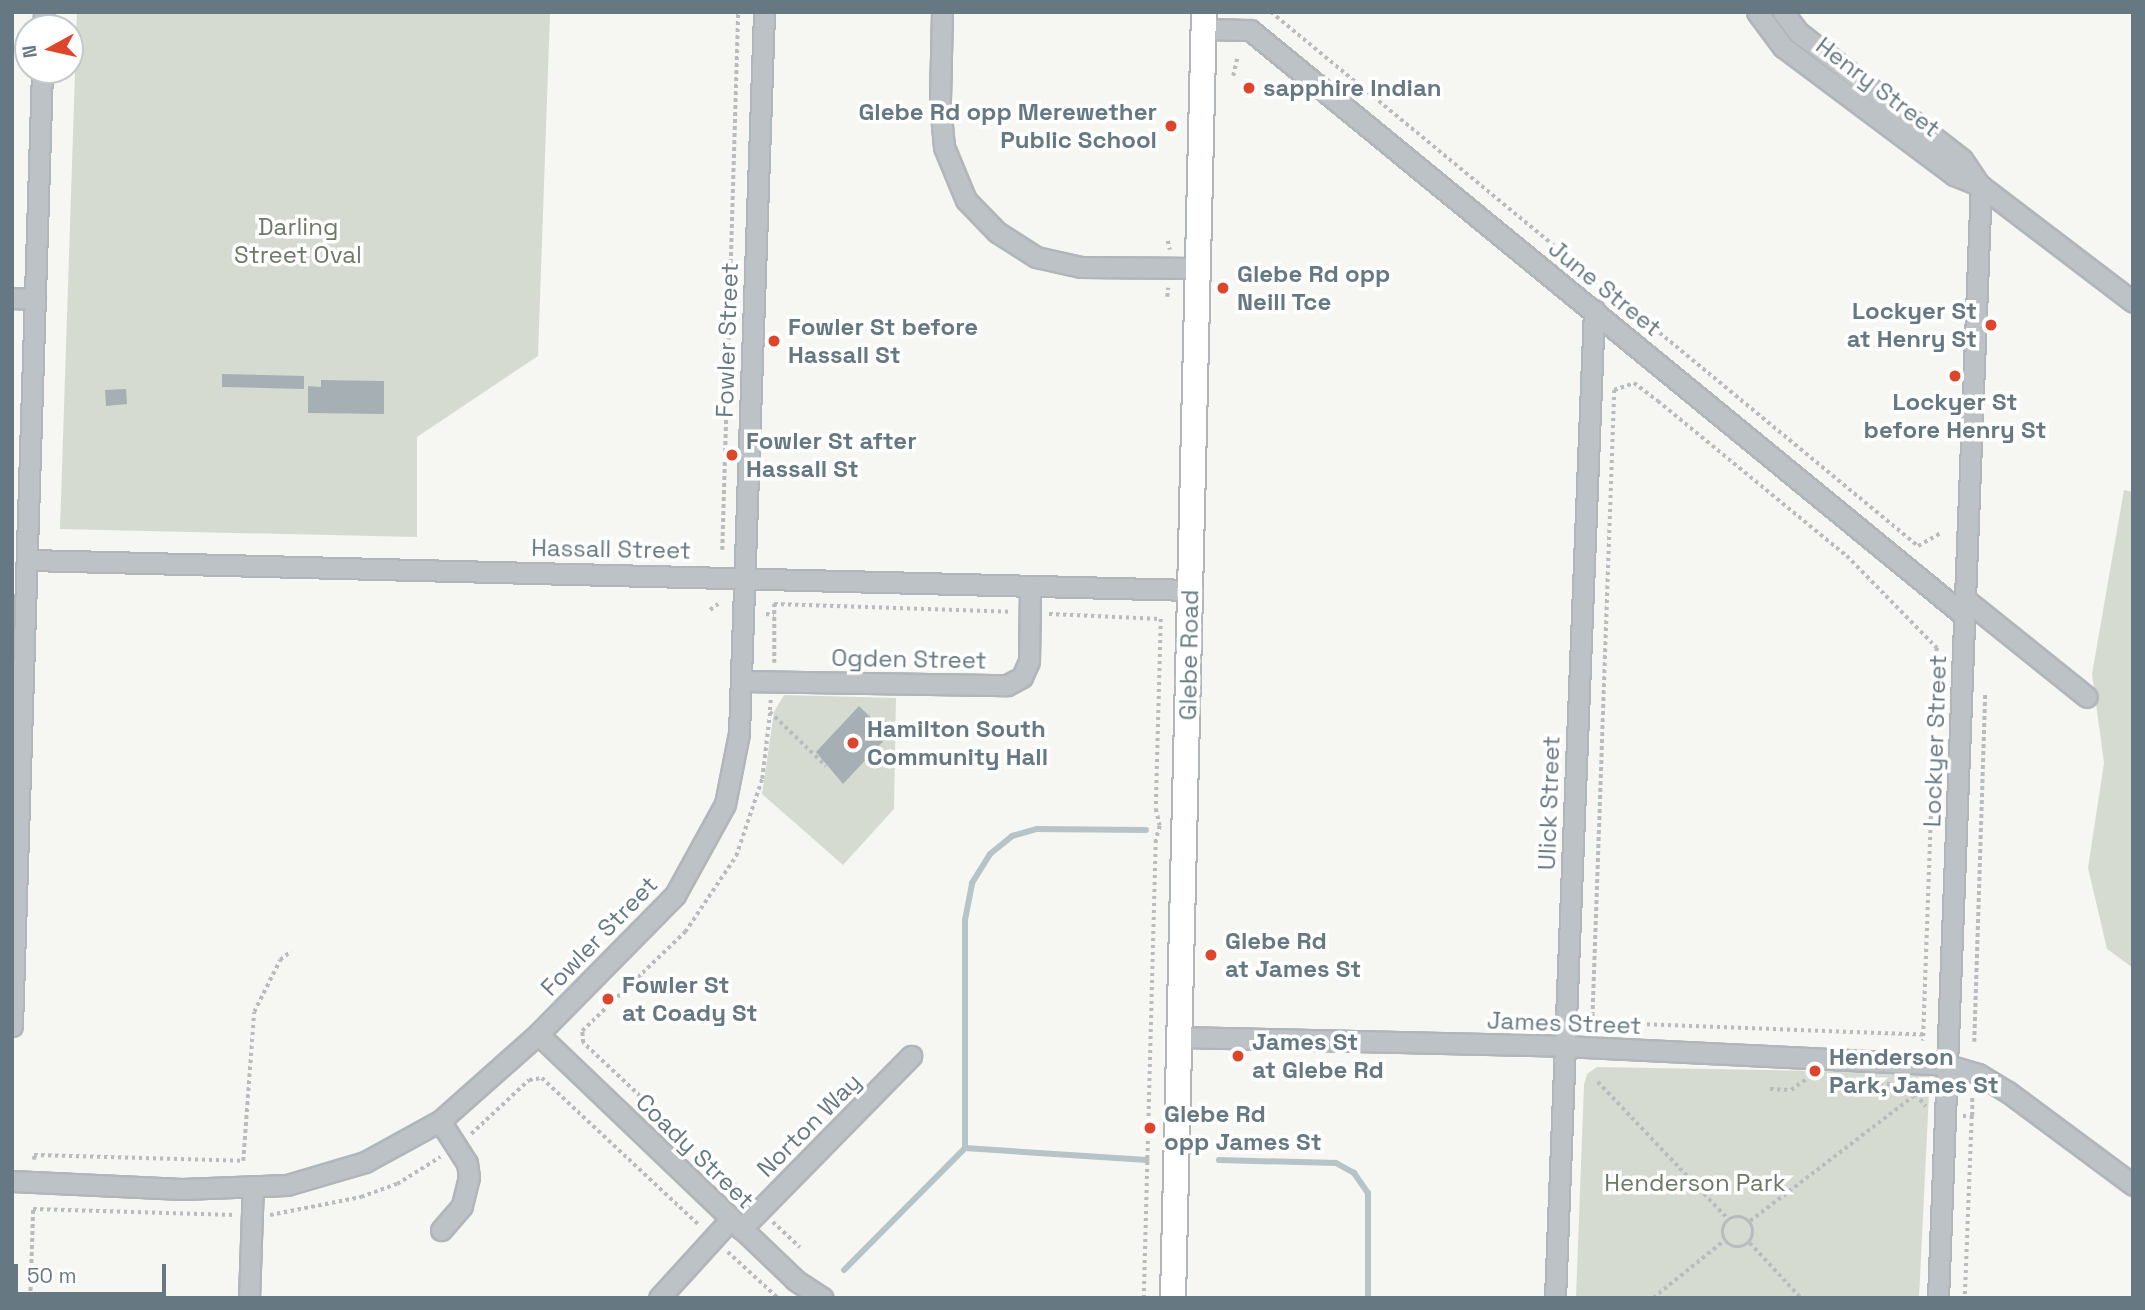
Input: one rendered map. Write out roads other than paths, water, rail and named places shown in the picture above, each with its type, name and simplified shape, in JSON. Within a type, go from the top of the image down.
[{"type":"main road","name":"Glebe Road","points":[[1173,1298],[1204,20]]},
{"type":"street","name":"Fowler Street","points":[[12,1181],[182,1189],[287,1185],[365,1162],[440,1121],[538,1034],[653,920],[692,867],[724,804],[736,757],[743,681],[742,576],[764,12]]},
{"type":"street","points":[[942,12],[940,103],[944,147],[967,200],[997,232],[1036,257],[1081,267],[1198,268]]},
{"type":"street","name":"Henry Street","points":[[1757,12],[1783,47],[1954,175],[1981,186],[2133,302]]},
{"type":"street","name":"Henry Street","points":[[1783,12],[1798,32],[1962,159],[1981,186]]},
{"type":"street","name":"June Street","points":[[1204,20],[1250,30],[1965,607],[2087,697]]},
{"type":"street","points":[[12,1026],[24,572],[42,84]]},
{"type":"street","name":"Lockyer Street","points":[[1938,1298],[1981,186]]},
{"type":"street","points":[[12,299],[35,299]]},
{"type":"street","name":"Ulick Street","points":[[1555,1298],[1594,310]]},
{"type":"street","name":"Hassall Street","points":[[24,572],[742,576],[1191,590]]},
{"type":"street","name":"Ogden Street","points":[[743,681],[1007,685],[1022,677],[1029,661],[1030,586]]},
{"type":"street","name":"Coady Street","points":[[538,1034],[795,1280],[823,1298]]},
{"type":"street","name":"James Street","points":[[1180,1037],[1564,1046],[1947,1065],[1978,1074],[2008,1092],[2133,1185]]},
{"type":"street","name":"Norton Way","points":[[659,1298],[713,1238],[760,1209],[911,1056]]},
{"type":"street","points":[[440,1121],[467,1163],[469,1191],[440,1230]]},
{"type":"street","points":[[249,1298],[253,1186]]},
{"type":"waterway","points":[[844,1270],[965,1148],[965,920],[972,883],[990,854],[1012,836],[1037,829],[1146,830]]},
{"type":"waterway","points":[[965,1148],[1147,1160]]},
{"type":"waterway","points":[[1219,1160],[1336,1163],[1354,1173],[1368,1193],[1368,1298]]},
{"type":"place","name":"sapphire Indian","points":[[1249,88]]},
{"type":"place","name":"Glebe Rd opp Merewether Public School","points":[[1171,126]]},
{"type":"place","name":"Glebe Rd opp Neill Tce","points":[[1223,288]]},
{"type":"place","name":"Lockyer St at Henry St","points":[[1991,325]]},
{"type":"place","name":"Fowler St before Hassall St","points":[[774,341]]},
{"type":"place","name":"Lockyer St before Henry St","points":[[1955,376]]},
{"type":"place","name":"Fowler St after Hassall St","points":[[732,455]]},
{"type":"place","name":"Hamilton South Community Hall","points":[[853,743]]},
{"type":"place","name":"Glebe Rd at James St","points":[[1211,955]]},
{"type":"place","name":"Fowler St at Coady St","points":[[608,999]]},
{"type":"place","name":"James St at Glebe Rd","points":[[1238,1056]]},
{"type":"place","name":"Henderson Park, James St","points":[[1815,1071]]},
{"type":"place","name":"Glebe Rd opp James St","points":[[1150,1128]]},
{"type":"park label","name":"Darling Street Oval","points":[[298,241]]},
{"type":"park label","name":"Henderson Park","points":[[1695,1183]]}]
